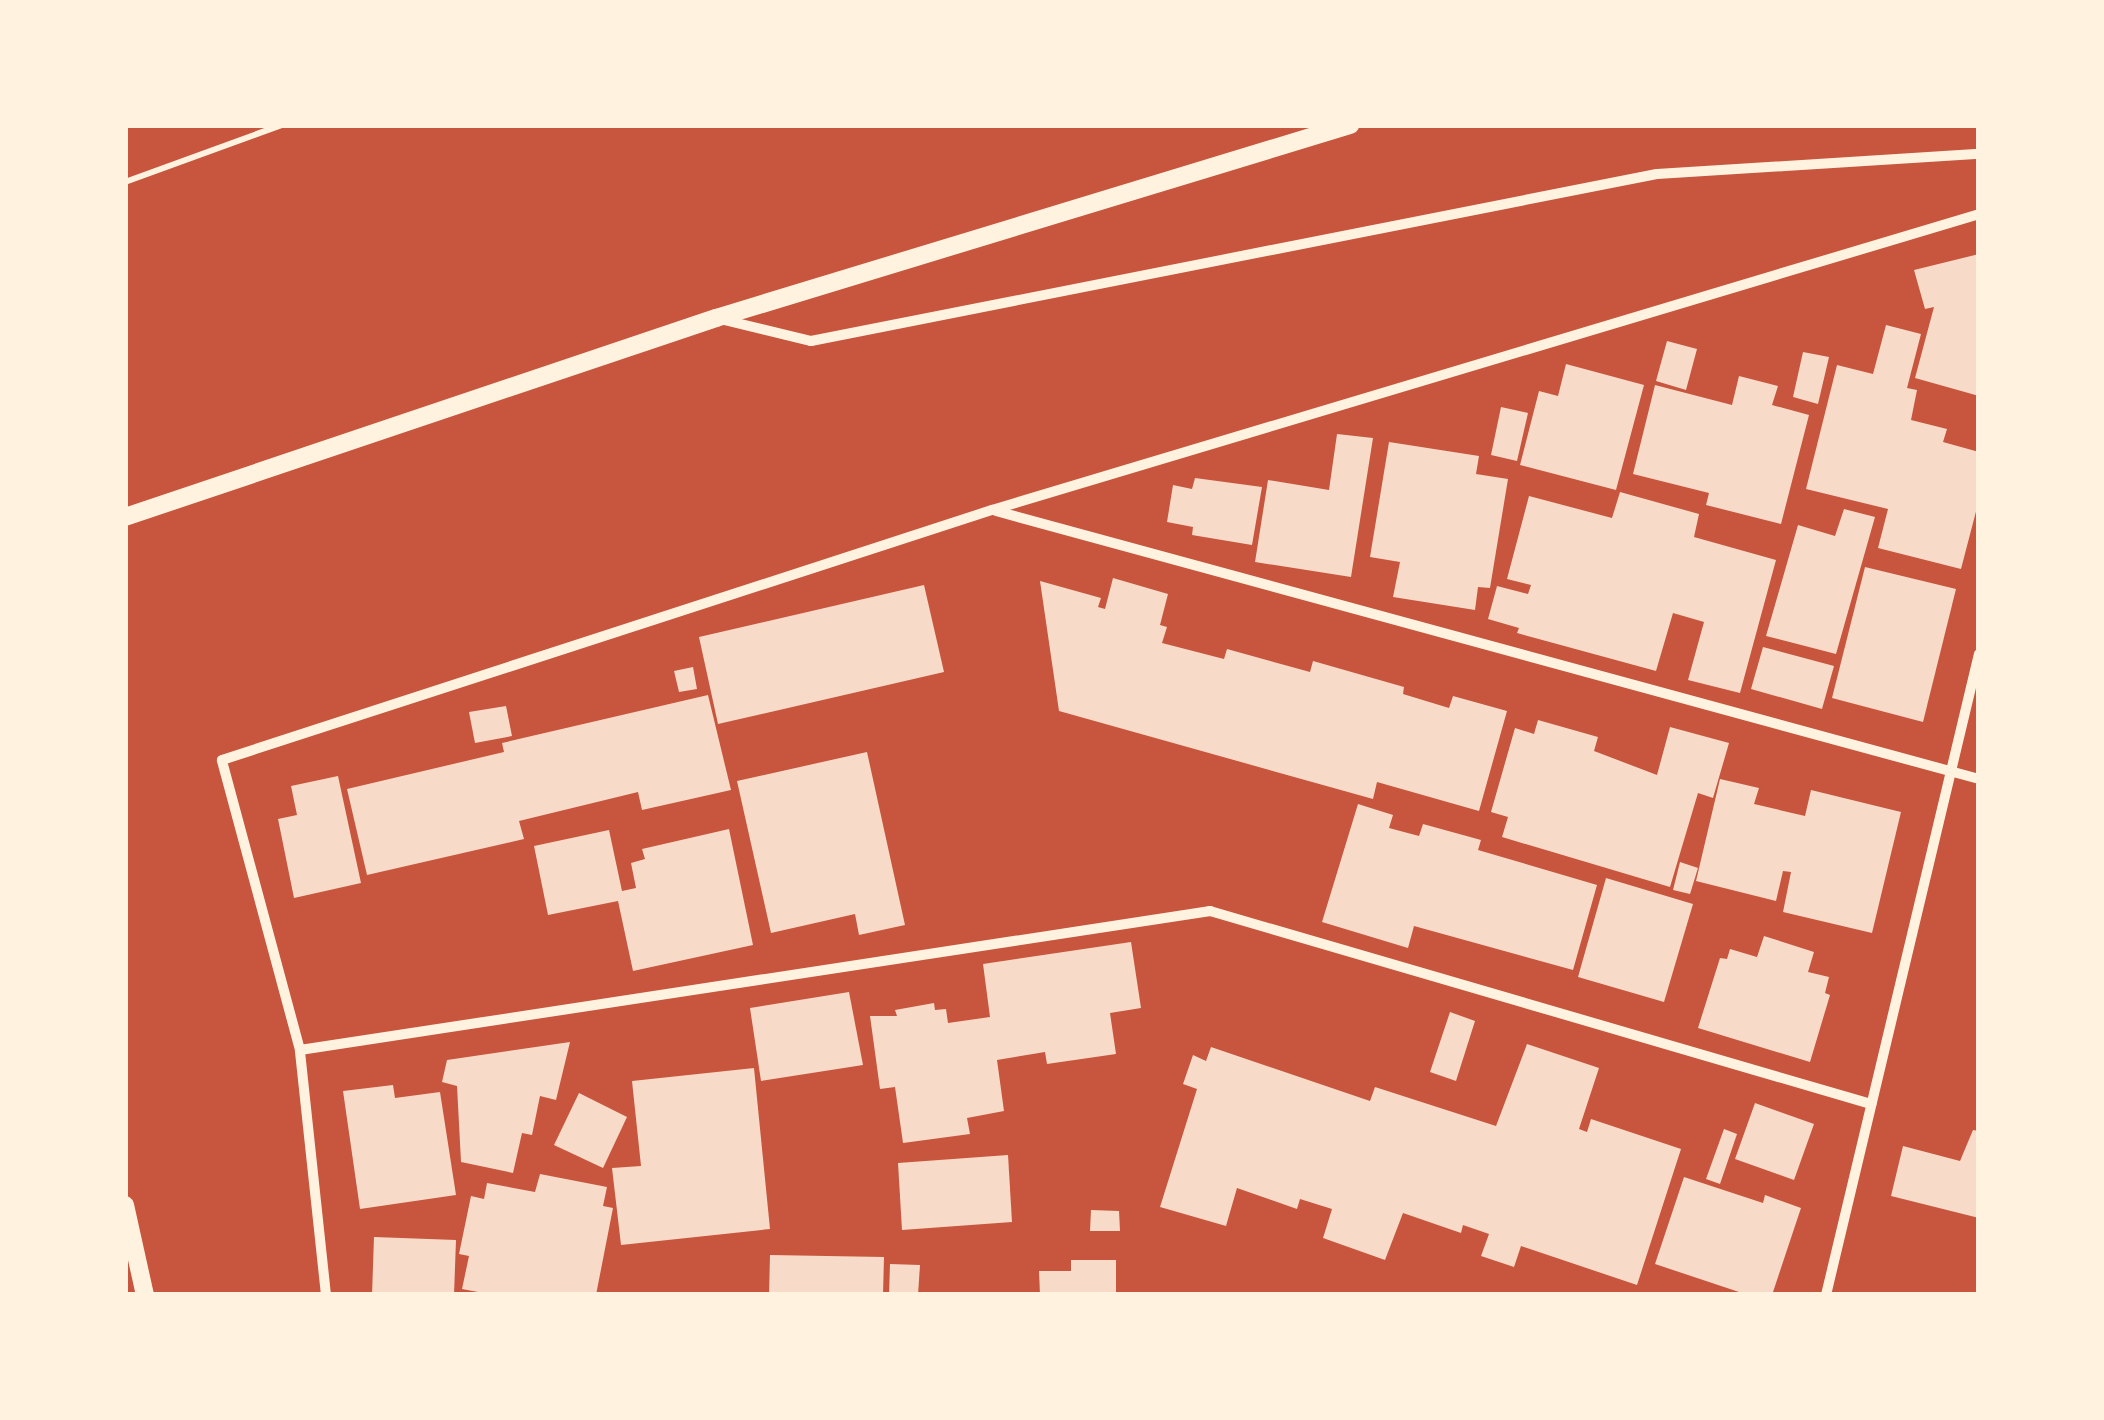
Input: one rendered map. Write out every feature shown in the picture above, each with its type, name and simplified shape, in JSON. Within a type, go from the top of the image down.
[{"type":"street","points":[[125,517],[716,318],[1350,125]]},
{"type":"street","points":[[716,318],[811,342],[1658,174],[1979,154]]},
{"type":"street","points":[[326,1295],[300,1050],[222,760],[992,510],[1979,214]]},
{"type":"street","points":[[992,510],[1948,774],[1979,779]]},
{"type":"street","points":[[1826,1295],[1979,654]]},
{"type":"street","points":[[300,1050],[1210,911],[1872,1104]]},
{"type":"street","points":[[125,1205],[145,1295]]},
{"type":"path","points":[[125,182],[282,125]]},
{"type":"building","points":[[1979,254],[1979,396],[1915,378],[1934,307],[1925,309],[1914,270]]},
{"type":"building","points":[[1886,325],[1921,334],[1907,388],[1917,390],[1911,420],[1947,429],[1943,442],[1979,452],[1979,500],[1961,569],[1878,548],[1888,509],[1806,489],[1837,365],[1873,374]]},
{"type":"building","points":[[1667,341],[1697,349],[1686,390],[1656,381]]},
{"type":"building","points":[[1803,352],[1829,357],[1818,404],[1793,397]]},
{"type":"building","points":[[1566,364],[1644,385],[1616,490],[1520,465],[1539,391],[1558,396]]},
{"type":"building","points":[[1739,376],[1778,386],[1772,405],[1809,415],[1781,524],[1706,505],[1709,493],[1633,474],[1655,385],[1732,405]]},
{"type":"building","points":[[1501,407],[1528,413],[1517,461],[1491,455]]},
{"type":"building","points":[[1337,434],[1373,438],[1351,577],[1255,562],[1268,480],[1329,490]]},
{"type":"building","points":[[1389,442],[1479,456],[1476,474],[1508,479],[1490,588],[1478,587],[1475,610],[1393,597],[1400,562],[1370,557]]},
{"type":"building","points":[[1195,478],[1262,487],[1252,545],[1192,535],[1193,527],[1167,522],[1173,485],[1192,489]]},
{"type":"building","points":[[1620,492],[1699,514],[1694,537],[1776,560],[1740,693],[1688,680],[1704,622],[1673,613],[1656,671],[1517,633],[1519,628],[1488,619],[1497,586],[1528,594],[1531,585],[1507,579],[1529,496],[1612,518]]},
{"type":"building","points":[[1844,509],[1875,517],[1836,654],[1766,636],[1798,525],[1835,536]]},
{"type":"building","points":[[1865,567],[1956,589],[1923,722],[1832,698]]},
{"type":"building","points":[[1113,578],[1168,594],[1160,625],[1167,627],[1162,643],[1224,659],[1227,649],[1310,672],[1313,661],[1404,687],[1403,694],[1449,708],[1453,696],[1507,711],[1479,811],[1377,782],[1373,799],[1059,711],[1040,581],[1101,598],[1098,607],[1105,609]]},
{"type":"building","points":[[924,585],[944,672],[718,724],[699,637]]},
{"type":"building","points":[[1763,647],[1834,666],[1822,709],[1751,689]]},
{"type":"building","points":[[693,667],[697,689],[679,692],[674,671]]},
{"type":"building","points":[[708,695],[731,790],[642,810],[638,792],[519,821],[524,839],[367,875],[347,789],[504,752],[502,743]]},
{"type":"building","points":[[506,706],[512,736],[475,743],[469,712]]},
{"type":"building","points":[[1538,720],[1598,737],[1594,751],[1657,775],[1670,727],[1729,743],[1713,798],[1698,793],[1670,887],[1502,837],[1508,817],[1491,812],[1515,728],[1534,734]]},
{"type":"building","points":[[867,752],[905,925],[859,935],[855,914],[771,933],[737,781]]},
{"type":"building","points":[[338,776],[361,883],[294,898],[278,819],[297,815],[291,786]]},
{"type":"building","points":[[1720,779],[1759,788],[1754,804],[1805,816],[1811,790],[1901,812],[1872,933],[1783,912],[1791,872],[1783,871],[1776,901],[1696,881]]},
{"type":"building","points":[[1358,804],[1393,815],[1389,828],[1419,836],[1423,824],[1481,840],[1478,850],[1597,885],[1573,970],[1414,926],[1408,948],[1322,922]]},
{"type":"building","points":[[729,829],[753,945],[633,971],[618,901],[548,915],[534,846],[609,830],[622,891],[636,888],[631,863],[645,859],[642,849]]},
{"type":"building","points":[[1680,862],[1698,868],[1690,894],[1673,890]]},
{"type":"building","points":[[1606,878],[1693,904],[1664,1002],[1578,977]]},
{"type":"building","points":[[1764,936],[1814,952],[1808,972],[1829,977],[1825,993],[1830,995],[1810,1062],[1698,1028],[1720,958],[1727,959],[1730,949],[1757,957]]},
{"type":"building","points":[[1131,942],[1141,1008],[1110,1013],[1116,1054],[1047,1064],[1045,1052],[997,1060],[1004,1111],[967,1118],[970,1134],[903,1143],[895,1087],[880,1089],[870,1016],[897,1016],[895,1010],[934,1003],[935,1010],[946,1009],[948,1023],[990,1017],[983,964]]},
{"type":"building","points":[[849,992],[863,1065],[761,1081],[750,1008]]},
{"type":"building","points":[[1450,1012],[1475,1021],[1456,1081],[1430,1072]]},
{"type":"building","points":[[570,1042],[556,1100],[540,1096],[532,1135],[522,1133],[513,1173],[461,1162],[457,1086],[442,1082],[447,1060]]},
{"type":"building","points":[[1527,1044],[1599,1068],[1579,1129],[1587,1132],[1591,1119],[1681,1149],[1637,1285],[1521,1246],[1514,1267],[1481,1256],[1489,1234],[1463,1225],[1461,1233],[1403,1213],[1385,1260],[1323,1238],[1332,1209],[1300,1199],[1297,1209],[1237,1188],[1226,1226],[1160,1207],[1197,1089],[1183,1084],[1193,1055],[1206,1061],[1211,1047],[1370,1101],[1375,1087],[1496,1126]]},
{"type":"building","points":[[754,1068],[770,1229],[621,1245],[612,1168],[641,1166],[632,1081]]},
{"type":"building","points":[[393,1085],[395,1098],[440,1092],[456,1195],[360,1209],[343,1091]]},
{"type":"building","points":[[579,1093],[627,1117],[603,1168],[554,1145]]},
{"type":"building","points":[[1755,1103],[1814,1124],[1794,1180],[1735,1159]]},
{"type":"building","points":[[1724,1129],[1737,1134],[1720,1184],[1706,1179]]},
{"type":"building","points":[[1973,1130],[1979,1131],[1979,1218],[1891,1196],[1903,1146],[1960,1161]]},
{"type":"building","points":[[1008,1155],[1012,1222],[902,1230],[898,1163]]},
{"type":"building","points":[[540,1174],[607,1187],[603,1206],[613,1208],[596,1295],[494,1295],[462,1289],[469,1256],[459,1254],[471,1196],[484,1199],[487,1183],[535,1192]]},
{"type":"building","points":[[1684,1177],[1763,1203],[1765,1195],[1801,1208],[1772,1295],[1748,1295],[1655,1264]]},
{"type":"building","points":[[1091,1210],[1119,1211],[1120,1231],[1090,1231]]},
{"type":"building","points":[[374,1237],[456,1240],[454,1295],[372,1295]]},
{"type":"building","points":[[770,1255],[884,1257],[883,1295],[769,1295]]},
{"type":"building","points":[[1071,1260],[1116,1260],[1116,1295],[1040,1295],[1039,1271],[1071,1271]]},
{"type":"building","points":[[890,1264],[920,1265],[918,1295],[889,1295]]}]
